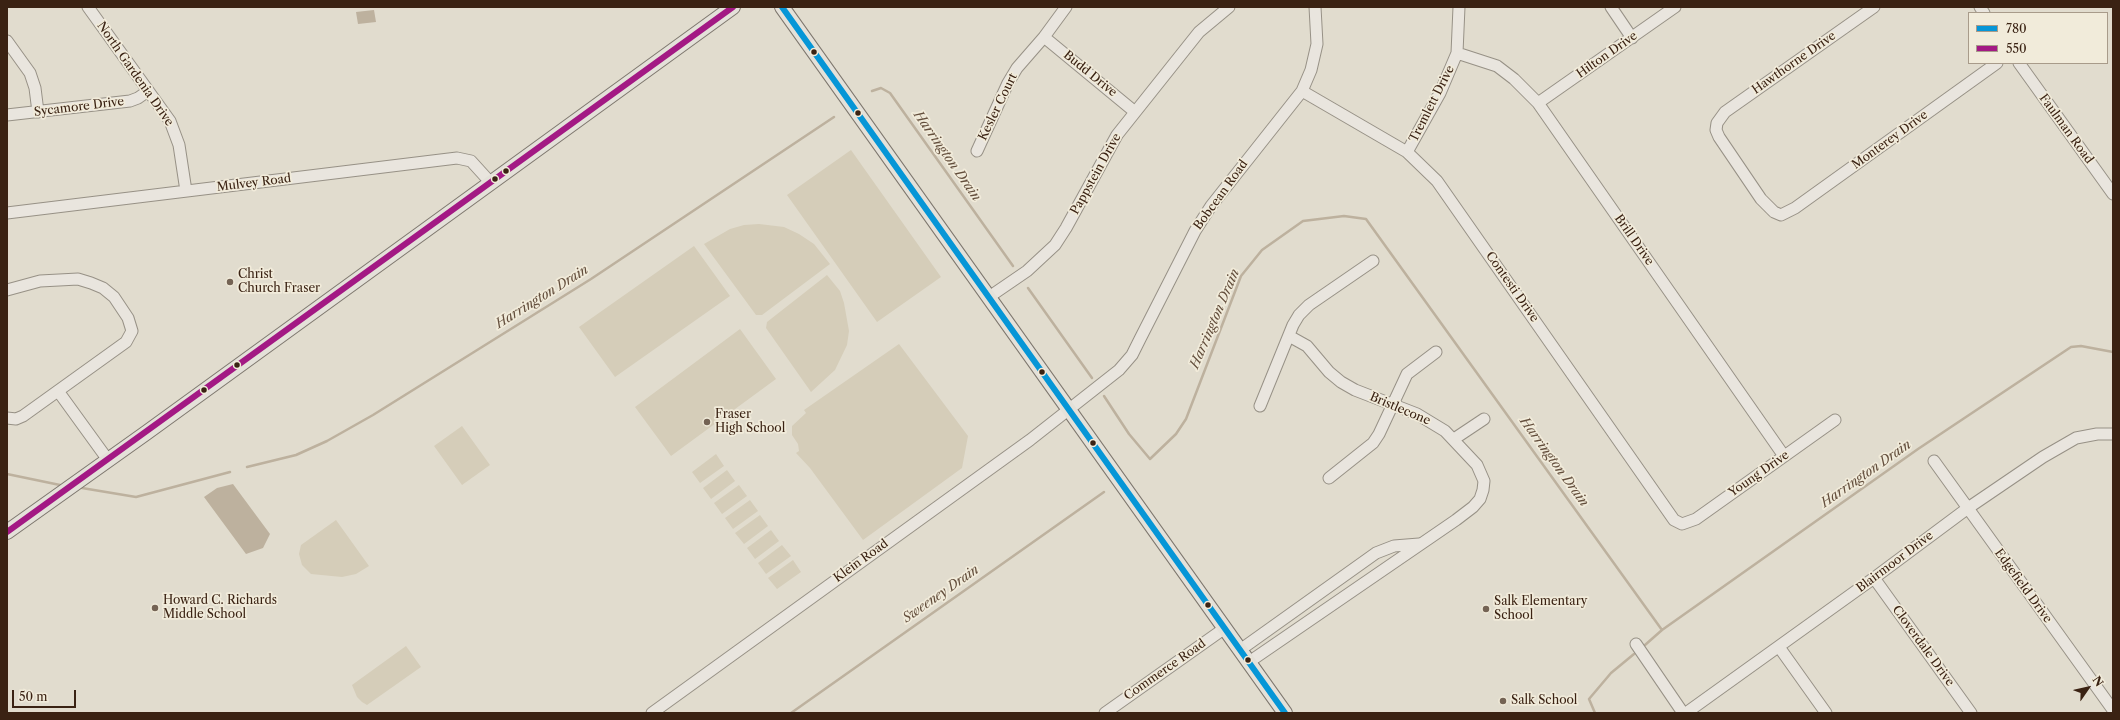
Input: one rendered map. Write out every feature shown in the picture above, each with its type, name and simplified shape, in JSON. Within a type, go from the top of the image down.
[{"type":"main road","points":[[7,532],[732,7]]},
{"type":"main road","points":[[782,7],[1285,713]]},
{"type":"street","name":"North Gardenia Drive","points":[[88,7],[164,112],[175,132],[179,145],[186,191]]},
{"type":"street","name":"Kesler Court","points":[[976,151],[1008,83],[1026,56],[1044,37],[1066,7]]},
{"type":"street","name":"Pappstein Drive","points":[[989,296],[1026,271],[1055,245],[1066,228],[1106,152],[1135,112],[1199,32],[1229,7]]},
{"type":"street","name":"Bobcean Road","points":[[1069,409],[1108,380],[1129,358],[1195,231],[1211,206],[1302,91],[1311,70],[1317,44],[1315,7]]},
{"type":"street","name":"Tremlett Drive","points":[[1407,152],[1440,93],[1457,53],[1459,7]]},
{"type":"street","points":[[1611,7],[1632,38]]},
{"type":"street","name":"Hilton Drive","points":[[1538,103],[1675,7]]},
{"type":"street","name":"Hawthorne Drive","points":[[1781,215],[1767,207],[1719,137],[1716,130],[1717,123],[1725,112],[1874,7]]},
{"type":"street","name":"Budd Drive","points":[[1044,37],[1135,112]]},
{"type":"street","points":[[7,41],[30,73],[35,88],[38,112]]},
{"type":"street","name":"Brill Drive","points":[[1457,53],[1497,66],[1514,79],[1538,103],[1784,456]]},
{"type":"street","name":"Monterey Drive","points":[[1781,215],[1795,208],[1997,64]]},
{"type":"street","name":"Faulman Road","points":[[2020,64],[2113,194]]},
{"type":"street","name":"Sycamore Drive","points":[[7,115],[130,101],[138,98],[148,91]]},
{"type":"street","name":"Contesti Drive","points":[[1302,91],[1407,152],[1425,168],[1449,197],[1668,513],[1682,524]]},
{"type":"street","name":"Mulvey Road","points":[[7,213],[457,158],[471,161],[492,182]]},
{"type":"street","points":[[1260,406],[1299,315],[1309,305],[1373,261]]},
{"type":"street","points":[[7,290],[34,281],[78,279],[103,288],[114,297],[128,318],[132,331],[126,342],[23,416],[16,419],[7,418]]},
{"type":"street","name":"Bristlecone","points":[[1249,662],[1379,571],[1422,544],[1473,507],[1480,499],[1483,490],[1484,481],[1477,465],[1454,439],[1434,424],[1392,404],[1355,390],[1341,382],[1329,372],[1307,346],[1289,336]]},
{"type":"street","points":[[1329,478],[1372,443],[1379,434],[1407,374],[1436,352]]},
{"type":"street","points":[[58,391],[108,460]]},
{"type":"street","name":"Klein Road","points":[[652,713],[1030,440],[1069,409]]},
{"type":"street","points":[[1454,439],[1484,419]]},
{"type":"street","name":"Young Drive","points":[[1682,524],[1696,519],[1835,420]]},
{"type":"street","name":"Blairmoor Drive","points":[[1686,713],[1874,578],[1968,508],[2068,442],[2086,435],[2113,434]]},
{"type":"street","name":"Edgefield Drive","points":[[1934,461],[2113,710]]},
{"type":"street","points":[[1240,650],[1381,550],[1394,546],[1422,544]]},
{"type":"street","name":"Cloverdale Drive","points":[[1874,578],[1971,713]]},
{"type":"street","name":"Commerce Road","points":[[1105,713],[1225,628]]},
{"type":"street","points":[[1636,644],[1683,713]]},
{"type":"street","points":[[1779,647],[1826,713]]},
{"type":"shaded area","points":[[374,10],[376,22],[358,24],[356,12]]},
{"type":"shaded area","points":[[851,150],[941,277],[877,322],[787,195]]},
{"type":"shaded area","points":[[759,224],[784,227],[799,234],[814,244],[830,264],[762,315],[756,315],[704,244],[730,229],[744,225]]},
{"type":"shaded area","points":[[694,246],[730,296],[615,377],[579,327]]},
{"type":"shaded area","points":[[827,275],[840,291],[844,303],[849,331],[847,345],[835,370],[811,392],[766,328],[767,322]]},
{"type":"shaded area","points":[[740,329],[776,379],[671,456],[635,407]]},
{"type":"shaded area","points":[[899,344],[968,436],[962,468],[863,540],[810,468],[796,453],[799,451],[798,444],[792,435],[792,426],[806,413],[804,410]]},
{"type":"shaded area","points":[[462,426],[490,465],[462,485],[434,446]]},
{"type":"shaded area","points":[[716,454],[724,466],[700,483],[692,472]]},
{"type":"shaded area","points":[[727,470],[735,481],[711,499],[703,488]]},
{"type":"shaded area","points":[[233,484],[270,534],[263,548],[246,554],[204,497],[217,488]]},
{"type":"shaded area","points":[[739,485],[747,496],[722,514],[714,503]]},
{"type":"shaded area","points":[[750,500],[758,511],[733,529],[725,518]]},
{"type":"shaded area","points":[[760,515],[768,526],[744,544],[735,533]]},
{"type":"shaded area","points":[[336,520],[369,566],[356,574],[342,577],[311,574],[302,565],[299,554],[301,545]]},
{"type":"shaded area","points":[[771,530],[779,541],[755,559],[747,548]]},
{"type":"shaded area","points":[[782,545],[791,556],[766,574],[758,563]]},
{"type":"shaded area","points":[[793,560],[801,572],[777,589],[768,578]]},
{"type":"shaded area","points":[[406,646],[421,667],[367,705],[362,702],[357,697],[352,685]]},
{"type":"waterway","name":"Harrington Drain","points":[[872,91],[881,88],[890,93],[1013,266]]},
{"type":"waterway","name":"Harrington Drain","points":[[247,467],[296,455],[327,441],[373,415],[591,279],[834,117]]},
{"type":"waterway","name":"Harrington Drain","points":[[1104,396],[1129,434],[1150,459],[1176,434],[1186,419],[1241,276],[1262,250],[1303,221],[1344,216],[1366,219],[1662,630]]},
{"type":"waterway","name":"Harrington Drain","points":[[1028,288],[1092,378]]},
{"type":"waterway","name":"Harrington Drain","points":[[1645,645],[1662,630],[1918,449],[2071,347],[2081,346],[2113,352]]},
{"type":"waterway","name":"Harrington Drain","points":[[82,488],[136,497],[230,472]]},
{"type":"waterway","name":"Harrington Drain","points":[[7,474],[60,485]]},
{"type":"waterway","name":"Sweeney Drain","points":[[791,713],[1104,492]]},
{"type":"waterway","points":[[1595,713],[1589,699],[1611,673],[1634,654]]},
{"type":"transit line","name":"550","points":[[7,532],[733,7]]},
{"type":"transit line","name":"780","points":[[782,7],[1285,713]]},
{"type":"place","name":"Christ Church Fraser","points":[[230,282]]},
{"type":"place","name":"Fraser High School","points":[[707,422]]},
{"type":"place","name":"Howard C. Richards Middle School","points":[[155,608]]},
{"type":"place","name":"Salk Elementary School","points":[[1486,609]]},
{"type":"place","name":"Salk School","points":[[1503,701]]}]
